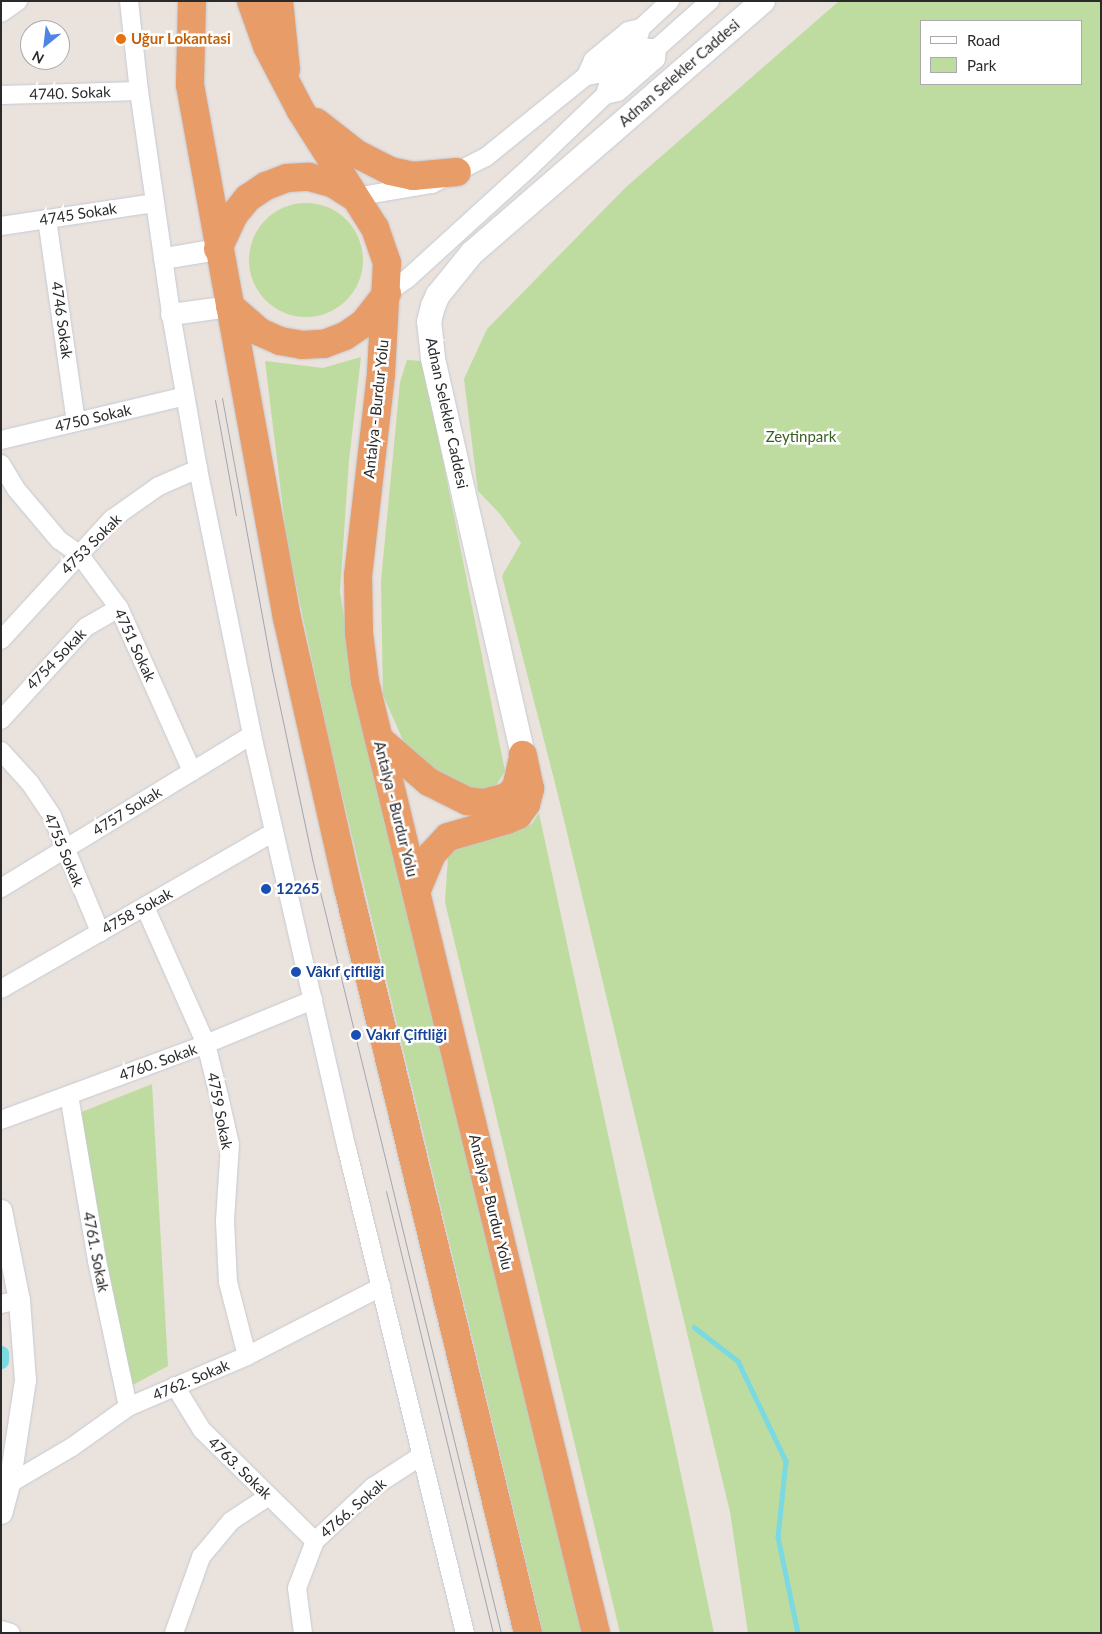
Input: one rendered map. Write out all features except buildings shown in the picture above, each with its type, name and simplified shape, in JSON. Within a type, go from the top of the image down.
[{"type":"highway","points":[[179,1],[190,85],[218,249],[293,647],[348,888],[528,1633]]},
{"type":"highway","points":[[190,85],[192,1]]},
{"type":"highway","name":"Antalya - Burdur Yolu","points":[[251,1],[266,46],[301,111],[375,228],[387,263],[387,293],[381,374],[358,575],[359,633],[365,682],[596,1633]]},
{"type":"highway","points":[[279,1],[288,86]]},
{"type":"highway","points":[[301,111],[357,154],[390,172],[413,176],[457,172]]},
{"type":"highway","points":[[218,249],[234,215],[248,198],[266,186],[287,178],[309,176],[332,184],[355,198]]},
{"type":"highway","points":[[230,306],[260,332],[280,342],[316,344],[344,336],[363,324],[387,293]]},
{"type":"highway","points":[[378,739],[429,782],[467,801],[484,803],[508,797],[516,788],[523,755]]},
{"type":"highway","points":[[416,892],[432,854],[448,837],[507,820],[522,810],[530,788],[523,755]]},
{"type":"main road","name":"Adnan Selekler Caddesi","points":[[523,755],[433,358],[429,322],[433,306],[438,295],[472,252],[763,1]]},
{"type":"street","points":[[1,13],[18,1]]},
{"type":"street","points":[[129,1],[139,91],[171,314],[198,469],[252,735],[421,1456],[465,1633]]},
{"type":"street","points":[[355,198],[406,191],[457,172],[486,157],[586,76],[593,60],[628,31],[641,28],[670,1]]},
{"type":"street","points":[[387,293],[406,279],[530,167],[605,95],[618,92],[656,59],[657,48],[710,1]]},
{"type":"street","name":"4740. Sokak","points":[[1,96],[139,91]]},
{"type":"street","name":"4745 Sokak","points":[[1,226],[155,203]]},
{"type":"street","name":"4746 Sokak","points":[[47,219],[76,422]]},
{"type":"street","points":[[164,258],[218,249]]},
{"type":"street","points":[[171,314],[230,306]]},
{"type":"street","name":"4750 Sokak","points":[[1,440],[185,396]]},
{"type":"street","name":"4751 Sokak","points":[[1,464],[16,489],[59,540],[79,554],[119,608],[192,771]]},
{"type":"street","name":"4753 Sokak","points":[[1,640],[112,519],[160,486],[198,469]]},
{"type":"street","name":"4754 Sokak","points":[[1,720],[86,627],[119,608]]},
{"type":"street","name":"4757 Sokak","points":[[1,888],[252,735]]},
{"type":"street","name":"4755 Sokak","points":[[1,751],[30,783],[52,816],[64,850],[100,932]]},
{"type":"street","name":"4758 Sokak","points":[[1,989],[146,908],[274,832]]},
{"type":"street","name":"4759 Sokak","points":[[146,908],[206,1044],[230,1145],[225,1221],[228,1282],[247,1356]]},
{"type":"street","name":"4760. Sokak","points":[[1,1120],[206,1044],[314,1000]]},
{"type":"street","name":"4761. Sokak","points":[[68,1095],[97,1261],[128,1407]]},
{"type":"street","points":[[1,1210],[10,1302],[25,1380],[9,1484],[1,1513]]},
{"type":"street","name":"4762. Sokak","points":[[9,1484],[72,1447],[128,1407],[247,1356],[381,1287]]},
{"type":"street","name":"4763. Sokak","points":[[174,1386],[202,1430],[315,1541]]},
{"type":"street","name":"4766. Sokak","points":[[303,1633],[297,1588],[315,1541],[373,1487],[421,1456]]},
{"type":"street","points":[[174,1633],[201,1557],[231,1520],[270,1496]]},
{"type":"street","points":[[1,1630],[11,1633]]},
{"type":"green space","name":"Zeytinpark","points":[[839,1],[1101,1],[1101,1633],[748,1633],[730,1512],[557,791],[502,576],[521,543],[500,514],[478,491],[464,379],[487,329],[625,188]]},
{"type":"green space","points":[[306,203],[328,208],[346,220],[358,238],[363,260],[358,282],[346,300],[328,312],[306,317],[284,312],[266,300],[254,282],[249,260],[254,238],[266,220],[284,208]]},
{"type":"green space","points":[[361,357],[349,460],[340,592],[352,666],[583,1633],[543,1633],[329,740],[287,542],[265,361],[323,368]]},
{"type":"green space","points":[[407,360],[423,361],[505,771],[497,784],[477,794],[446,777],[406,747],[383,695],[381,581],[400,382]]},
{"type":"green space","points":[[539,813],[714,1633],[620,1633],[445,902],[448,856],[464,842],[508,833],[532,824]]},
{"type":"green space","points":[[152,1084],[168,1366],[131,1386],[79,1113]]},
{"type":"waterway","points":[[694,1327],[738,1361],[786,1461],[778,1537],[798,1633]]},
{"type":"waterway","points":[[1,1353],[1,1361]]},
{"type":"tram line","points":[[222,398],[272,670],[313,863],[501,1633]]},
{"type":"tram line","points":[[215,400],[236,515]]},
{"type":"tram line","points":[[386,1191],[493,1633]]},
{"type":"place","name":"Uğur Lokantasi","points":[[121,39]]},
{"type":"place","name":"12265","points":[[266,889]]},
{"type":"place","name":"Vâkıf çiftliği","points":[[296,972]]},
{"type":"place","name":"Vakıf Çiftliği","points":[[356,1035]]}]
